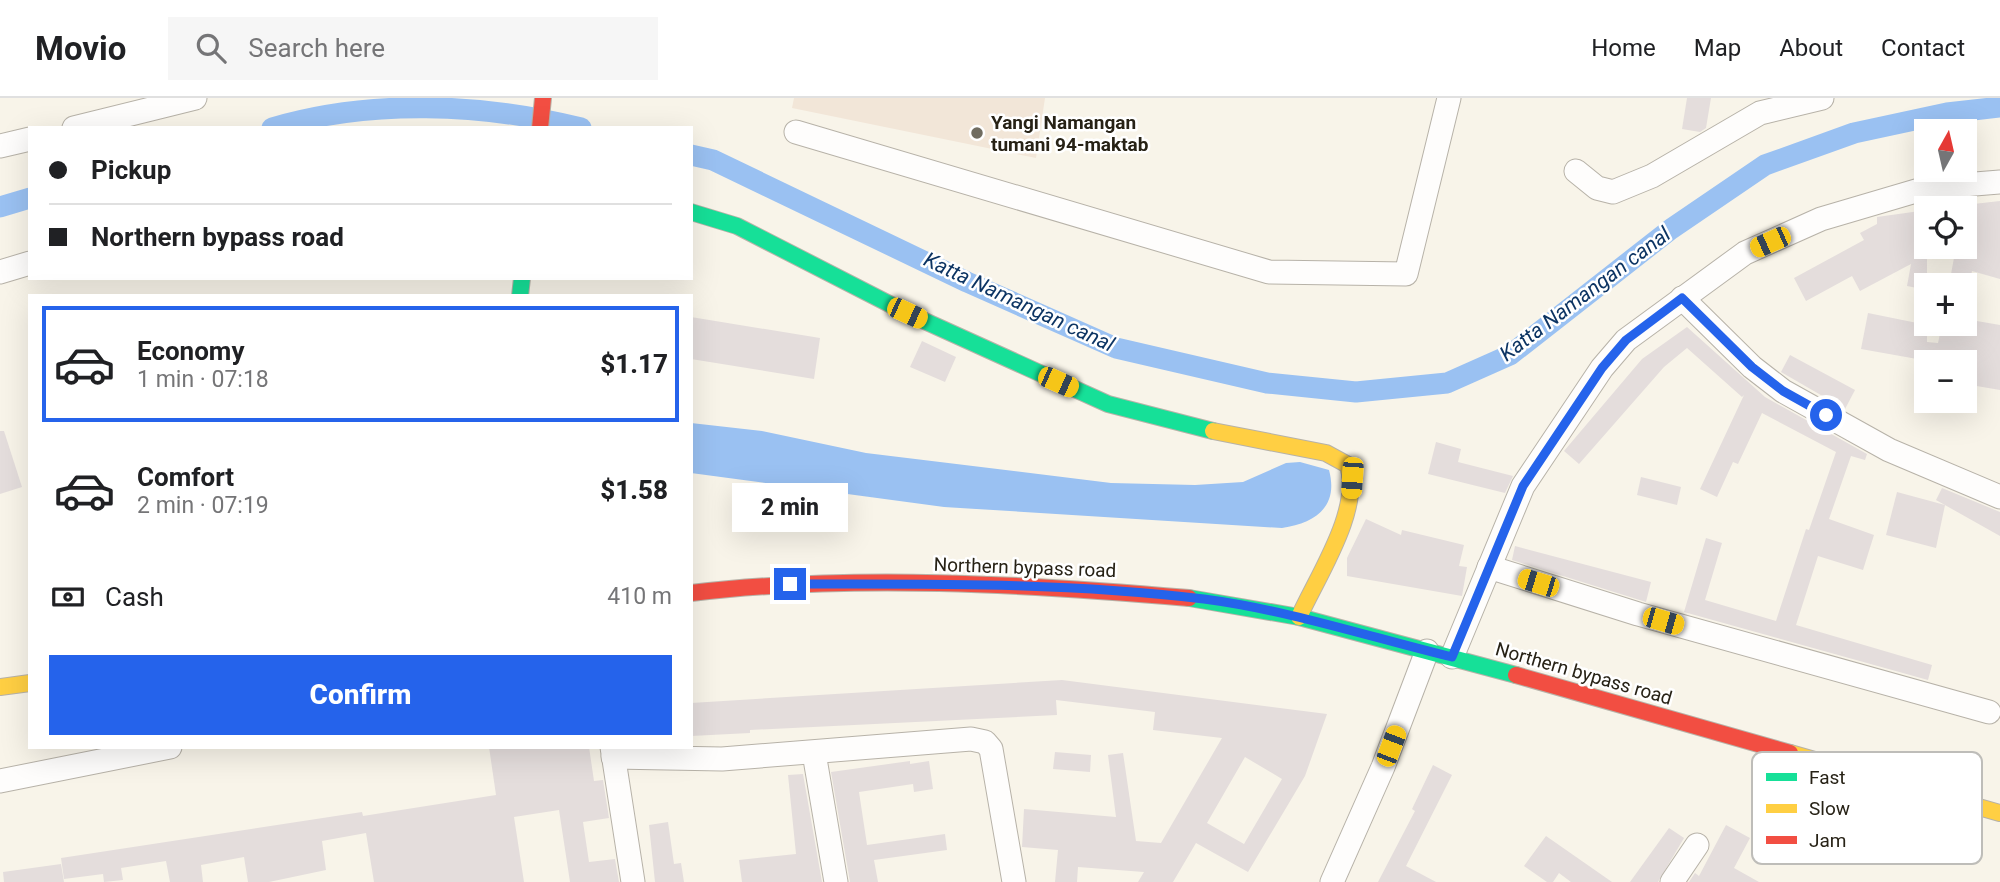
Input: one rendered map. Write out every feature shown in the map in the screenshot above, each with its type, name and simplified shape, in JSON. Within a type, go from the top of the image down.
[{"type":"main road","points":[[540,126],[543,98]]},
{"type":"main road","points":[[693,213],[737,226],[907,313],[1108,404],[1182,425],[1326,453],[1348,465],[1352,478],[1350,506],[1299,617]]},
{"type":"main road","name":"Northern bypass road","points":[[693,593],[766,584],[935,585],[1111,591],[1205,599],[1299,617],[1452,657],[1786,752]]},
{"type":"main road","points":[[0,687],[28,683]]},
{"type":"main road","name":"Northern bypass road","points":[[1982,808],[2000,813]]},
{"type":"street","points":[[82,126],[195,98]]},
{"type":"street","points":[[796,132],[1269,272],[1406,274],[1449,98]]},
{"type":"street","points":[[1576,172],[1597,188],[1613,192],[1625,189],[1760,113],[1822,98]]},
{"type":"street","points":[[0,146],[28,139]]},
{"type":"street","points":[[1452,657],[1523,486],[1602,368],[1626,340],[1745,253],[1821,219],[1926,188],[2000,182]]},
{"type":"street","points":[[0,272],[28,264]]},
{"type":"street","points":[[1682,298],[1752,367],[1783,391],[1889,450],[1997,490]]},
{"type":"street","points":[[1489,567],[1638,614],[1989,712]]},
{"type":"street","points":[[1332,882],[1383,767],[1427,651]]},
{"type":"street","points":[[633,882],[612,752],[722,759],[971,739],[985,742],[991,750],[1014,882]]},
{"type":"street","points":[[0,782],[160,749]]},
{"type":"street","points":[[814,752],[836,882]]},
{"type":"street","points":[[1672,882],[1698,845]]},
{"type":"shaded area","name":"Yangi Namangan tumani 94-maktab","points":[[794,98],[1045,98],[1036,158],[792,108]]},
{"type":"water","points":[[693,423],[762,431],[866,453],[1111,483],[1195,485],[1243,482],[1286,463],[1300,462],[1329,470],[1331,483],[1331,494],[1322,511],[1305,522],[1282,528],[944,507],[693,473]]},
{"type":"building","points":[[1687,98],[1711,98],[1706,128],[1700,132],[1682,129]]},
{"type":"building","points":[[2000,201],[2000,279],[1972,271],[1951,273],[1954,259],[1977,259],[1977,204]]},
{"type":"building","points":[[1914,212],[1914,259],[1927,259],[1927,273],[1914,273],[1914,287],[1907,286],[1911,264],[1860,291],[1852,276],[1806,301],[1794,278],[1864,240],[1860,233],[1877,224],[1877,217]]},
{"type":"building","points":[[1868,313],[1914,322],[1914,336],[1927,336],[1927,342],[1938,343],[1939,336],[1977,336],[1977,321],[2000,325],[2000,390],[1977,386],[1977,350],[1914,350],[1914,358],[1861,349]]},
{"type":"building","points":[[693,317],[820,338],[814,379],[693,359]]},
{"type":"building","points":[[1687,327],[1765,397],[1867,454],[1865,460],[1851,456],[1829,519],[1874,535],[1863,570],[1818,556],[1796,625],[1932,665],[1928,680],[1684,612],[1706,538],[1722,543],[1705,600],[1776,621],[1806,529],[1809,530],[1836,452],[1762,413],[1738,464],[1733,462],[1717,497],[1700,489],[1744,395],[1742,397],[1687,348],[1664,367],[1579,464],[1564,451],[1642,359]]},
{"type":"building","points":[[922,341],[956,357],[945,382],[910,367]]},
{"type":"building","points":[[1790,355],[1855,390],[1845,409],[1781,372]]},
{"type":"building","points":[[0,431],[4,431],[22,487],[0,494]]},
{"type":"building","points":[[1436,442],[1461,449],[1458,462],[1513,476],[1505,493],[1428,474]]},
{"type":"building","points":[[1641,477],[1681,487],[1677,505],[1637,495]]},
{"type":"building","points":[[1942,488],[2000,512],[2000,536],[1936,500]]},
{"type":"building","points":[[1897,492],[1945,505],[1936,548],[1886,535]]},
{"type":"building","points":[[1366,519],[1401,535],[1402,530],[1464,545],[1459,566],[1467,567],[1462,596],[1347,576],[1347,558]]},
{"type":"building","points":[[1515,546],[1651,582],[1646,602],[1512,560]]},
{"type":"building","points":[[1062,680],[1327,714],[1305,776],[1248,872],[1196,843],[1173,882],[1138,882],[1144,872],[1078,867],[1077,882],[1055,882],[1058,850],[1022,847],[1024,809],[1116,817],[1108,755],[1123,753],[1136,841],[1161,843],[1222,738],[1153,730],[1155,712],[1056,700],[1057,715],[750,730],[750,733],[693,736],[693,703]],"holes":[[[1245,757],[1282,779],[1244,844],[1207,823]]]},
{"type":"building","points":[[489,749],[589,749],[594,781],[603,780],[609,818],[583,822],[589,862],[615,859],[619,882],[570,882],[559,810],[514,817],[524,882],[374,882],[366,833],[322,841],[326,870],[269,882],[248,882],[244,857],[201,865],[203,882],[170,882],[166,861],[121,868],[123,880],[104,882],[103,874],[64,879],[61,858],[362,812],[363,816],[496,795]]},
{"type":"building","points":[[1055,752],[1091,755],[1090,772],[1053,769]]},
{"type":"building","points":[[910,761],[910,764],[929,761],[933,789],[914,792],[913,784],[859,792],[867,845],[945,834],[947,850],[874,860],[878,882],[850,882],[831,772]]},
{"type":"building","points":[[1433,765],[1452,775],[1406,866],[1436,882],[1378,882],[1415,811],[1412,809]]},
{"type":"building","points":[[803,774],[822,882],[742,882],[739,860],[796,854],[788,775]]},
{"type":"building","points":[[668,822],[674,864],[681,863],[684,882],[655,882],[649,825]]},
{"type":"building","points":[[1726,825],[1750,838],[1734,868],[1759,882],[1689,882],[1695,873],[1699,876]]},
{"type":"building","points":[[1669,828],[1684,838],[1658,882],[1630,882]]},
{"type":"building","points":[[1546,836],[1612,882],[1571,882],[1559,873],[1553,882],[1547,882],[1524,866]]},
{"type":"building","points":[[61,864],[64,882],[4,882],[3,872]]},
{"type":"waterway","name":"Katta Namangan canal","points":[[693,155],[713,160],[967,282],[1116,348],[1267,383],[1356,392],[1447,383],[1510,355],[1671,229],[1765,165],[1854,133],[1947,113],[2000,107]]},
{"type":"waterway","name":"Katta Namangan canal","points":[[280,126],[348,112],[426,108],[505,113],[572,126]]},
{"type":"waterway","name":"Katta Namangan canal","points":[[0,207],[28,199]]},
{"type":"traffic: fast","points":[[693,213],[737,226],[907,313],[1108,404],[1213,431]]},
{"type":"traffic: fast","points":[[520,294],[522,280]]},
{"type":"traffic: fast","points":[[1189,598],[1299,617],[1516,675]]},
{"type":"traffic: slow","points":[[1213,431],[1326,453],[1348,465],[1351,483],[1344,522],[1299,617]]},
{"type":"traffic: slow","points":[[0,687],[28,683]]},
{"type":"traffic: slow","points":[[1982,808],[2000,813]]},
{"type":"traffic: jam","points":[[540,126],[543,98]]},
{"type":"traffic: jam","points":[[693,593],[814,584],[940,583],[1189,598]]},
{"type":"traffic: jam","points":[[1516,675],[1786,752]]},
{"type":"place","name":"Yangi Namangan tumani 94-maktab","points":[[977,133]]},
{"type":"route","points":[[790,584],[935,585],[1111,591],[1205,599],[1299,617],[1452,657],[1523,486],[1602,368],[1626,340],[1682,298],[1752,367],[1783,391],[1826,415]]}]
